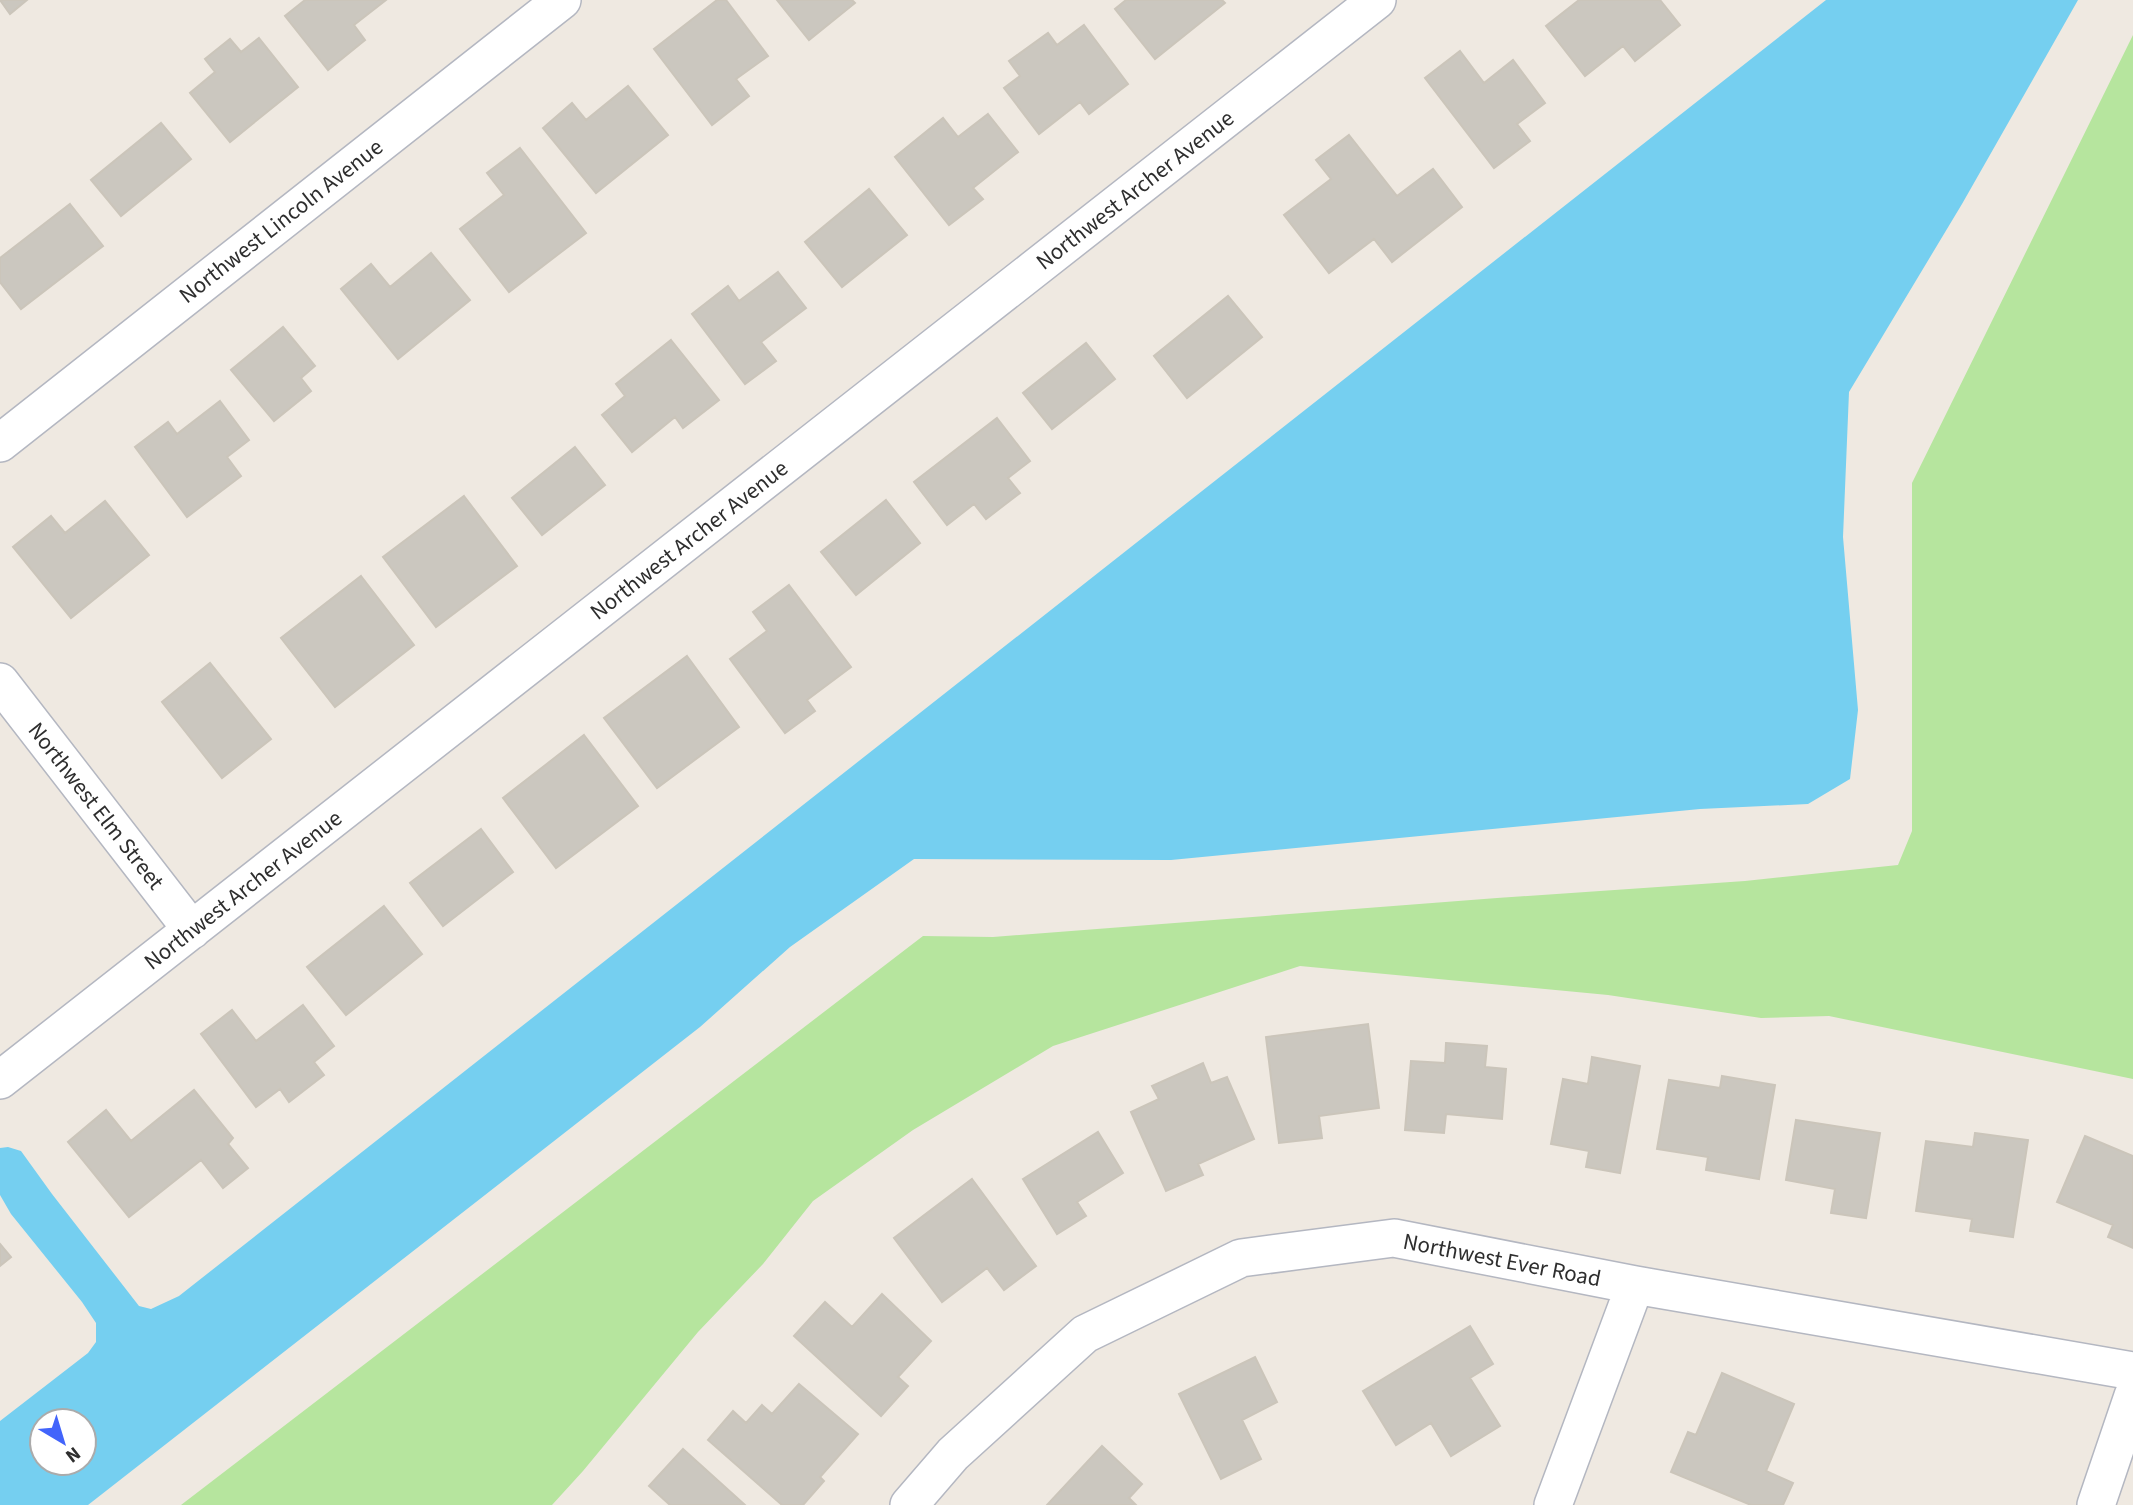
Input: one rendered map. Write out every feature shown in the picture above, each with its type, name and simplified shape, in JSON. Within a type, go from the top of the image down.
[{"type":"street","name":"Northwest Lincoln Avenue","points":[[0,443],[562,0]]},
{"type":"street","name":"Northwest Archer Avenue","points":[[0,1080],[1377,0]]},
{"type":"street","name":"Northwest Elm Street","points":[[0,682],[192,930]]},
{"type":"street","name":"Northwest Ever Road","points":[[909,1505],[953,1454],[1085,1334],[1241,1258],[1394,1238],[1635,1285],[2133,1371]]},
{"type":"street","points":[[1553,1505],[1635,1285]]},
{"type":"street","points":[[2096,1505],[2133,1396]]},
{"type":"green space","points":[[2133,35],[2133,1079],[1829,1016],[1761,1018],[1608,995],[1300,966],[1053,1046],[913,1130],[813,1201],[763,1264],[698,1332],[552,1505],[181,1505],[923,936],[993,937],[1745,881],[1898,865],[1912,831],[1912,483]]},
{"type":"water","points":[[1826,0],[2078,0],[1962,204],[1849,392],[1843,537],[1858,710],[1850,779],[1808,804],[1700,809],[1171,860],[914,859],[790,947],[700,1027],[88,1505],[0,1505],[0,1421],[88,1353],[96,1342],[96,1323],[11,1214],[0,1195],[0,1148],[8,1147],[21,1151],[139,1306],[151,1309],[179,1296]]},
{"type":"building","points":[[0,0],[27,0],[10,14]]},
{"type":"building","points":[[305,0],[386,0],[354,25],[365,40],[328,70],[285,16]]},
{"type":"building","points":[[717,0],[726,0],[768,56],[736,79],[749,96],[712,125],[654,49]]},
{"type":"building","points":[[777,0],[852,0],[855,3],[809,40]]},
{"type":"building","points":[[1126,0],[1222,0],[1225,3],[1155,59],[1115,9]]},
{"type":"building","points":[[1579,0],[1660,0],[1680,25],[1635,61],[1623,46],[1585,76],[1546,26]]},
{"type":"building","points":[[1084,25],[1128,84],[1089,114],[1080,102],[1039,134],[1004,88],[1020,76],[1009,61],[1048,33],[1057,45]]},
{"type":"building","points":[[259,38],[298,87],[230,142],[190,93],[215,72],[205,59],[230,39],[241,52]]},
{"type":"building","points":[[1460,51],[1484,83],[1513,60],[1545,103],[1517,124],[1530,141],[1494,168],[1425,78]]},
{"type":"building","points":[[628,86],[668,135],[596,193],[543,128],[572,103],[586,120]]},
{"type":"building","points":[[988,114],[1018,152],[973,188],[983,199],[949,225],[895,157],[943,118],[958,137]]},
{"type":"building","points":[[161,123],[191,159],[121,216],[91,180]]},
{"type":"building","points":[[1349,135],[1397,196],[1433,169],[1462,207],[1392,262],[1374,239],[1329,273],[1284,215],[1331,179],[1316,160]]},
{"type":"building","points":[[520,148],[586,233],[509,292],[460,229],[504,195],[487,173]]},
{"type":"building","points":[[869,189],[907,235],[842,287],[805,242]]},
{"type":"building","points":[[70,204],[103,246],[21,309],[0,282],[0,258]]},
{"type":"building","points":[[431,253],[470,300],[398,359],[341,289],[371,264],[390,287]]},
{"type":"building","points":[[778,272],[806,308],[761,342],[776,361],[745,384],[692,314],[728,286],[739,301]]},
{"type":"building","points":[[1228,296],[1262,337],[1187,398],[1154,356]]},
{"type":"building","points":[[283,327],[315,366],[301,378],[311,391],[274,421],[231,370]]},
{"type":"building","points":[[671,340],[719,400],[683,428],[675,417],[632,452],[602,415],[625,396],[616,384]]},
{"type":"building","points":[[1086,343],[1115,379],[1052,429],[1023,393]]},
{"type":"building","points":[[220,401],[249,440],[227,457],[241,476],[187,517],[135,447],[168,422],[177,434]]},
{"type":"building","points":[[997,418],[1030,461],[1008,478],[1020,493],[986,519],[974,504],[947,525],[914,482]]},
{"type":"building","points":[[575,447],[605,485],[542,535],[512,498]]},
{"type":"building","points":[[464,496],[517,566],[436,627],[383,557]]},
{"type":"building","points":[[886,500],[920,543],[856,595],[821,552]]},
{"type":"building","points":[[105,501],[149,555],[71,618],[13,547],[51,516],[65,533]]},
{"type":"building","points":[[361,576],[414,645],[335,707],[281,638]]},
{"type":"building","points":[[789,585],[851,667],[807,700],[815,711],[785,733],[730,659],[767,631],[753,612]]},
{"type":"building","points":[[687,656],[739,727],[657,788],[604,718]]},
{"type":"building","points":[[210,663],[271,739],[222,778],[162,702]]},
{"type":"building","points":[[584,735],[638,806],[556,868],[503,798]]},
{"type":"building","points":[[481,829],[513,872],[443,926],[410,883]]},
{"type":"building","points":[[384,906],[422,954],[346,1015],[307,967]]},
{"type":"building","points":[[303,1005],[334,1046],[314,1062],[324,1075],[289,1102],[280,1089],[256,1107],[201,1034],[232,1010],[256,1041]]},
{"type":"building","points":[[1368,1024],[1379,1108],[1319,1116],[1322,1138],[1279,1143],[1266,1037]]},
{"type":"building","points":[[1446,1043],[1487,1046],[1485,1067],[1506,1069],[1502,1119],[1446,1114],[1444,1133],[1405,1130],[1411,1061],[1445,1063]]},
{"type":"building","points":[[1592,1057],[1640,1066],[1620,1173],[1586,1167],[1589,1151],[1551,1144],[1563,1079],[1588,1084]]},
{"type":"building","points":[[1203,1063],[1211,1083],[1227,1077],[1254,1139],[1198,1164],[1203,1175],[1166,1191],[1131,1112],[1159,1099],[1152,1086]]},
{"type":"building","points":[[1722,1076],[1775,1085],[1759,1179],[1706,1170],[1708,1157],[1657,1149],[1669,1080],[1720,1088]]},
{"type":"building","points":[[194,1090],[233,1138],[228,1144],[248,1168],[223,1188],[201,1160],[129,1217],[68,1142],[106,1110],[131,1141]]},
{"type":"building","points":[[1796,1120],[1880,1133],[1866,1218],[1831,1213],[1835,1189],[1786,1180]]},
{"type":"building","points":[[1098,1132],[1123,1173],[1077,1202],[1086,1216],[1057,1234],[1023,1179]]},
{"type":"building","points":[[1975,1133],[2028,1140],[2013,1237],[1970,1231],[1972,1219],[1916,1211],[1926,1141],[1973,1147]]},
{"type":"building","points":[[2085,1136],[2133,1156],[2133,1248],[2108,1237],[2113,1225],[2057,1202]]},
{"type":"building","points":[[972,1179],[1036,1266],[1004,1290],[987,1268],[942,1302],[894,1238]]},
{"type":"building","points":[[0,1244],[11,1257],[0,1266]]},
{"type":"building","points":[[882,1294],[931,1341],[898,1377],[908,1386],[881,1416],[794,1336],[825,1302],[852,1327]]},
{"type":"building","points":[[1470,1326],[1493,1364],[1470,1378],[1500,1426],[1451,1456],[1431,1423],[1396,1445],[1363,1391]]},
{"type":"building","points":[[1255,1357],[1277,1402],[1242,1420],[1261,1459],[1221,1479],[1179,1394]]},
{"type":"building","points":[[1722,1373],[1794,1404],[1766,1471],[1793,1483],[1783,1505],[1751,1505],[1671,1472],[1688,1432],[1696,1435]]},
{"type":"building","points":[[799,1384],[858,1434],[820,1477],[824,1481],[803,1505],[782,1505],[708,1440],[733,1411],[746,1423],[762,1405],[772,1414]]},
{"type":"building","points":[[1102,1446],[1142,1484],[1129,1498],[1136,1505],[1047,1505]]},
{"type":"building","points":[[683,1449],[745,1505],[670,1505],[649,1486]]}]
